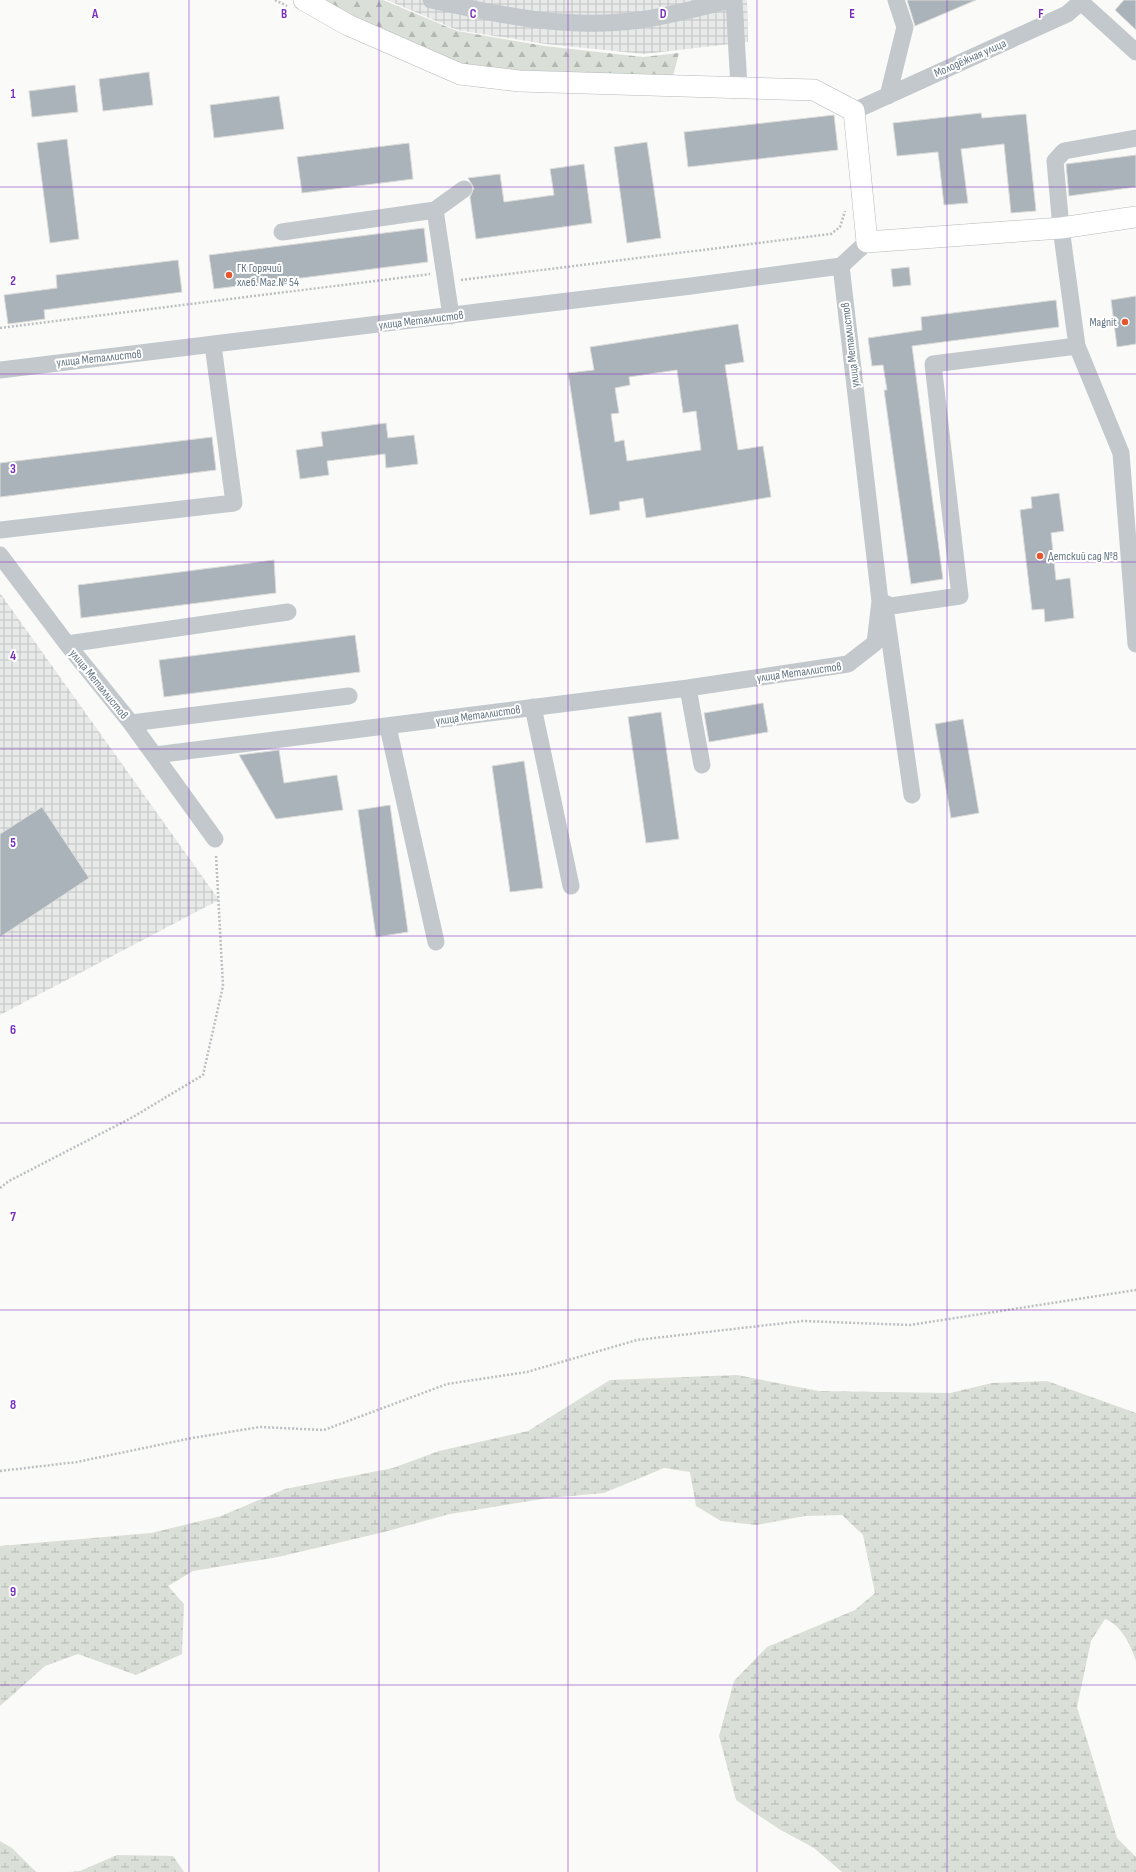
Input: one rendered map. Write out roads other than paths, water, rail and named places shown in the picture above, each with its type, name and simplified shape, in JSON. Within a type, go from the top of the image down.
[{"type":"main road","points":[[296,3],[460,74],[519,81],[814,90],[854,111],[867,242],[1061,228],[1136,216]]},
{"type":"street","points":[[431,0],[503,16],[584,24],[639,20],[731,0]]},
{"type":"street","points":[[734,0],[739,87]]},
{"type":"street","points":[[888,96],[905,27],[896,0]]},
{"type":"street","points":[[1082,1],[1136,52]]},
{"type":"street","name":"Молодёжная улица","points":[[854,111],[1067,14],[1082,1]]},
{"type":"street","points":[[1136,138],[1064,151],[1055,161],[1061,228],[1076,346],[1121,453],[1135,614],[1136,644]]},
{"type":"street","points":[[282,232],[435,210],[464,189]]},
{"type":"street","points":[[435,210],[443,272],[451,316]]},
{"type":"street","points":[[841,266],[867,242]]},
{"type":"street","name":"улица Металлистов","points":[[0,370],[451,316],[841,266],[882,602],[875,643],[848,664],[688,688],[388,727],[155,755]]},
{"type":"street","points":[[0,530],[234,503],[213,345]]},
{"type":"street","points":[[882,602],[891,606],[960,596],[933,364],[1076,346]]},
{"type":"street","name":"улица Металлистов","points":[[0,555],[67,644],[131,723],[215,839]]},
{"type":"street","points":[[882,602],[912,795]]},
{"type":"street","points":[[67,644],[288,612]]},
{"type":"street","points":[[688,688],[702,765]]},
{"type":"street","points":[[131,723],[348,696]]},
{"type":"street","points":[[533,707],[571,886]]},
{"type":"street","points":[[388,727],[436,942]]},
{"type":"place","name":"ГК Горячий хлеб. Маг.№ 54","points":[[229,275]]},
{"type":"place","name":"Magnit","points":[[1125,322]]},
{"type":"place","name":"Детский сад №8","points":[[1040,556]]}]
